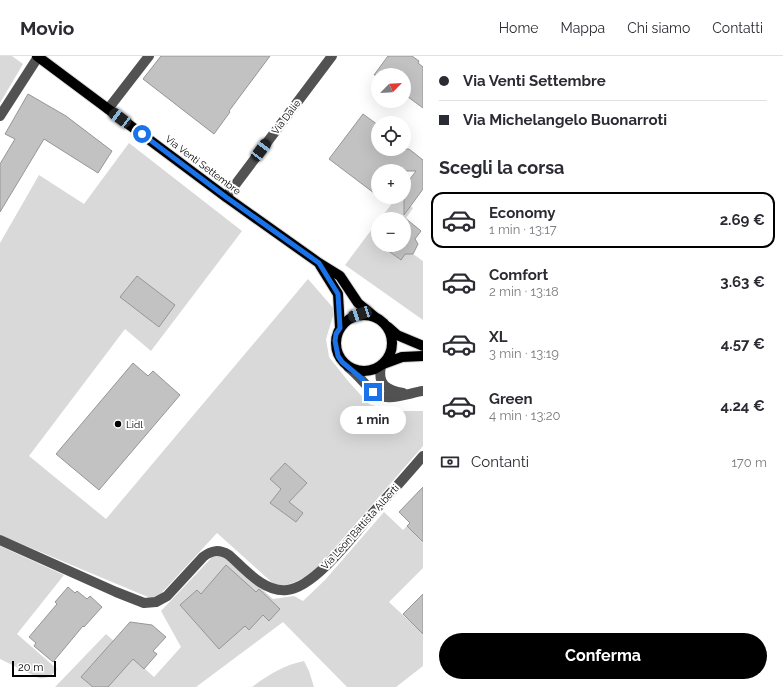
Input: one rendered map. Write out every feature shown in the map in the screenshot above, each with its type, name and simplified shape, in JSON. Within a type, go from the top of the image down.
[{"type":"main road","name":"Via Venti Settembre","points":[[38,57],[226,197],[319,263],[340,276],[358,303],[398,335],[423,346]]},
{"type":"main road","name":"Via Venti Settembre","points":[[319,263],[338,294],[340,328],[336,334],[336,349],[338,356],[348,366]]},
{"type":"main road","points":[[340,328],[345,321],[360,314],[368,314],[379,319]]},
{"type":"main road","name":"Via Venti Settembre","points":[[379,319],[391,335],[392,342],[388,358],[382,365]]},
{"type":"main road","points":[[348,366],[359,371],[364,371],[376,369],[402,357],[423,356]]},
{"type":"street","points":[[108,109],[149,56]]},
{"type":"street","name":"Via Dalie","points":[[226,197],[332,56]]},
{"type":"street","points":[[0,116],[38,57]]},
{"type":"street","points":[[382,365],[380,376],[386,387],[393,391],[407,394]]},
{"type":"street","points":[[348,366],[373,392],[381,396],[390,397],[423,391]]},
{"type":"street","name":"Via Leon Battista Alberti","points":[[0,540],[144,603],[156,602],[167,596],[203,557],[216,551],[224,552],[229,555],[253,576],[269,587],[288,590],[300,586],[327,565],[423,456]]},
{"type":"shaded area","points":[[0,56],[12,56],[23,64],[0,103]]},
{"type":"shaded area","points":[[129,143],[242,231],[151,351],[125,329],[29,456],[106,519],[308,279],[335,310],[326,339],[329,357],[369,404],[391,411],[423,411],[423,446],[314,572],[292,583],[277,587],[217,533],[155,600],[0,535],[0,243],[39,175],[84,204]]},
{"type":"shaded area","points":[[392,204],[408,204],[413,208],[410,212],[385,212]]},
{"type":"shaded area","points":[[371,230],[371,252],[389,252],[400,260],[405,254],[413,254],[423,261],[423,320],[345,265]]},
{"type":"shaded area","points":[[384,512],[403,530],[407,526],[423,543],[423,568],[389,602],[423,634],[423,666],[396,687],[347,687],[283,622],[196,687],[55,687],[106,634],[154,677],[181,647],[161,611],[216,553],[223,555],[273,599],[294,596],[303,601],[325,580]]},
{"type":"shaded area","points":[[0,546],[64,575],[17,634],[57,669],[47,677],[39,678],[0,659]]},
{"type":"shaded area","points":[[304,661],[314,687],[252,687],[276,671]]},
{"type":"building","points":[[161,56],[270,56],[229,111],[230,112],[214,134],[143,79]]},
{"type":"building","points":[[388,56],[412,56],[419,61],[418,63],[423,67],[423,108],[411,99],[411,68],[379,68]]},
{"type":"building","points":[[28,94],[66,116],[112,151],[98,173],[44,139],[0,212],[0,164],[15,139],[5,134]]},
{"type":"building","points":[[363,114],[371,120],[371,156],[411,156],[411,151],[423,160],[423,189],[406,212],[404,212],[404,204],[411,204],[411,178],[416,171],[411,171],[411,164],[371,164],[371,191],[329,159]]},
{"type":"building","points":[[411,223],[421,231],[415,239],[418,244],[413,254],[405,254],[401,260],[390,252],[411,252]]},
{"type":"building","points":[[137,276],[175,305],[159,327],[120,297]]},
{"type":"building","name":"Lidl","points":[[133,363],[148,376],[153,371],[180,395],[99,490],[56,454]]},
{"type":"building","points":[[285,463],[307,483],[289,502],[303,513],[296,522],[270,503],[281,489],[270,479]]},
{"type":"building","points":[[423,487],[423,542],[407,526],[410,523],[399,512]]},
{"type":"building","points":[[226,565],[256,592],[259,589],[280,609],[269,621],[263,615],[249,630],[245,626],[219,649],[180,605],[197,590],[201,594]]},
{"type":"building","points":[[68,587],[75,593],[77,591],[87,599],[90,596],[102,607],[84,627],[83,626],[53,662],[34,646],[36,643],[29,637],[57,604],[55,602]]},
{"type":"building","points":[[423,594],[423,634],[403,614]]},
{"type":"building","points":[[130,622],[152,625],[166,637],[153,651],[157,654],[144,669],[133,659],[108,687],[93,687],[81,677]]},
{"type":"place","name":"Lidl","points":[[118,424]]},
{"type":"route","points":[[142,134],[226,197],[319,263],[338,294],[340,328],[336,334],[335,341],[338,356],[342,362],[360,377],[373,392]]}]
